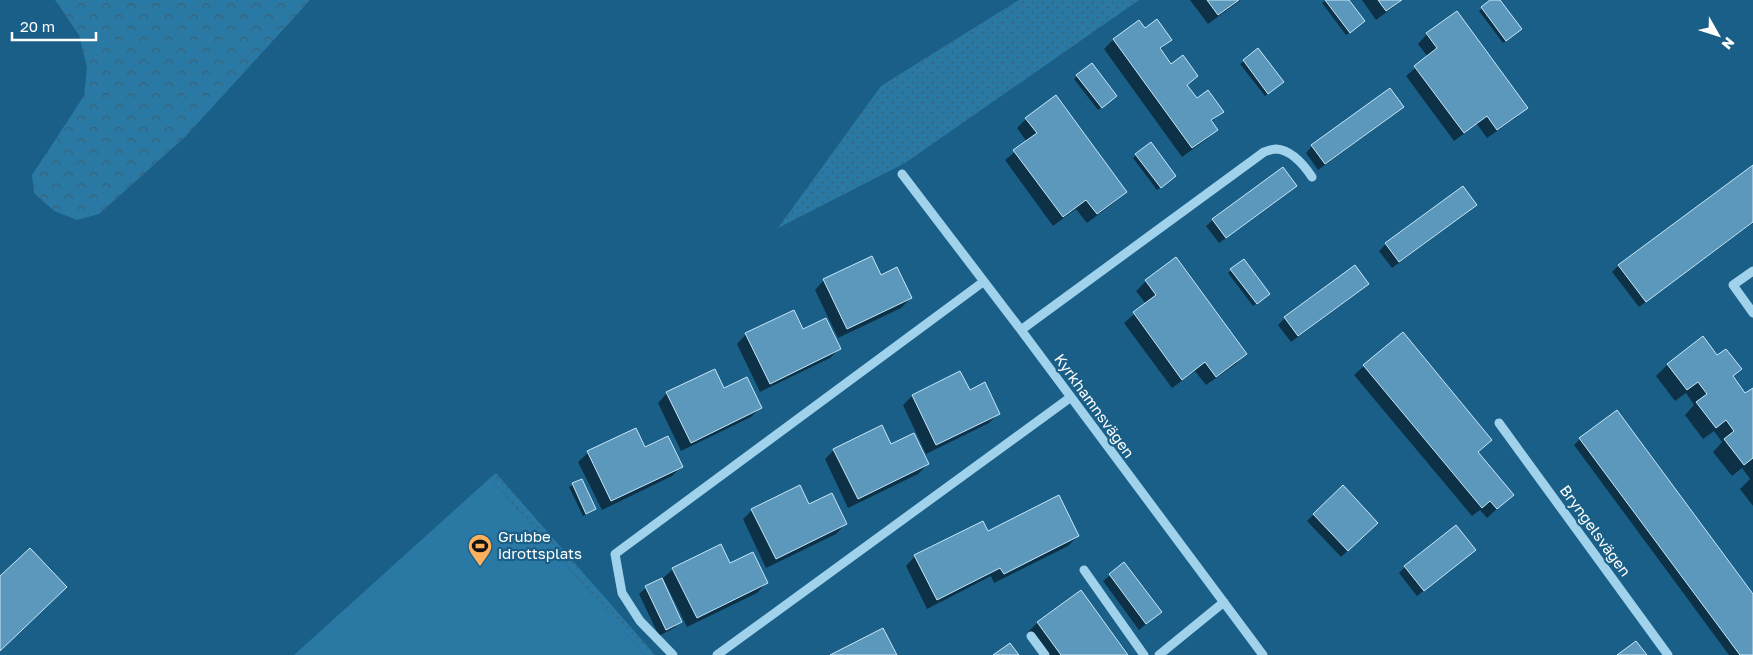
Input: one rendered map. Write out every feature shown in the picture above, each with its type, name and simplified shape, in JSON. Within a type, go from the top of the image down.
[{"type":"street","points":[[1022,330],[1264,152],[1276,149],[1290,155],[1302,162],[1312,176]]},
{"type":"street","name":"Kyrkhamnsvägen","points":[[902,174],[983,282],[1022,330],[1263,655]]},
{"type":"street","points":[[1753,271],[1733,285],[1753,313]]},
{"type":"street","points":[[673,655],[640,621],[622,593],[615,554],[983,282]]},
{"type":"street","points":[[717,655],[1070,397]]},
{"type":"street","name":"Bryngelsvägen","points":[[1499,423],[1668,655]]},
{"type":"street","points":[[1084,570],[1144,655]]},
{"type":"street","points":[[1159,655],[1224,602]]},
{"type":"street","points":[[1032,636],[1045,655]]},
{"type":"green space","points":[[55,0],[310,0],[185,137],[99,214],[77,220],[54,211],[34,193],[32,175],[84,96],[87,67],[79,35]]},
{"type":"green space","points":[[1019,0],[1139,0],[905,163],[778,228],[881,86]]},
{"type":"green space","points":[[496,473],[655,655],[645,655],[490,478]]},
{"type":"green space","name":"Grubbe idrottsplats","points":[[490,478],[645,655],[294,655]]},
{"type":"building","points":[[1207,0],[1239,0],[1218,15]]},
{"type":"building","points":[[1325,0],[1349,0],[1365,21],[1350,33]]},
{"type":"building","points":[[1378,0],[1402,0],[1386,11]]},
{"type":"building","points":[[1490,0],[1500,0],[1522,29],[1506,41],[1481,7]]},
{"type":"building","points":[[1457,11],[1528,108],[1497,130],[1487,116],[1464,133],[1414,66],[1437,48],[1426,33]]},
{"type":"building","points":[[1157,19],[1172,40],[1160,48],[1171,64],[1183,55],[1198,76],[1187,85],[1197,98],[1208,90],[1224,112],[1211,120],[1218,130],[1192,148],[1113,39],[1139,20],[1145,28]]},
{"type":"building","points":[[1258,48],[1284,82],[1268,94],[1243,60]]},
{"type":"building","points":[[1092,63],[1117,96],[1102,108],[1076,75]]},
{"type":"building","points":[[1390,88],[1404,107],[1325,164],[1311,145]]},
{"type":"building","points":[[1056,95],[1127,192],[1097,214],[1086,200],[1063,217],[1013,150],[1037,133],[1025,118]]},
{"type":"building","points":[[1151,142],[1176,176],[1161,188],[1135,154]]},
{"type":"building","points":[[1753,165],[1753,222],[1646,302],[1618,265]]},
{"type":"building","points":[[1283,167],[1297,186],[1226,238],[1212,219]]},
{"type":"building","points":[[1463,186],[1477,205],[1399,262],[1385,243]]},
{"type":"building","points":[[872,256],[881,275],[897,267],[912,298],[847,329],[823,279]]},
{"type":"building","points":[[1176,257],[1247,354],[1216,377],[1205,362],[1182,380],[1133,312],[1156,295],[1145,280]]},
{"type":"building","points":[[1244,259],[1270,294],[1257,304],[1230,269]]},
{"type":"building","points":[[1355,265],[1369,284],[1298,336],[1284,317]]},
{"type":"building","points":[[794,310],[803,329],[826,318],[841,349],[770,384],[745,333]]},
{"type":"building","points":[[1403,332],[1492,440],[1478,452],[1514,495],[1497,509],[1490,501],[1482,508],[1363,365]]},
{"type":"building","points":[[1703,336],[1717,355],[1726,349],[1742,369],[1733,376],[1745,393],[1753,388],[1753,458],[1744,465],[1724,439],[1734,431],[1726,420],[1716,428],[1696,402],[1707,394],[1698,382],[1687,390],[1667,364]]},
{"type":"building","points":[[715,369],[724,388],[747,377],[762,408],[691,443],[666,392]]},
{"type":"building","points":[[960,371],[970,390],[985,382],[1000,414],[936,445],[912,395]]},
{"type":"building","points":[[1617,410],[1753,594],[1753,655],[1740,655],[1579,438]]},
{"type":"building","points":[[882,425],[891,444],[914,433],[929,464],[858,499],[833,449]]},
{"type":"building","points":[[636,428],[645,447],[668,436],[683,467],[611,501],[587,451]]},
{"type":"building","points":[[582,479],[596,509],[586,514],[572,483]]},
{"type":"building","points":[[800,485],[809,504],[832,493],[847,524],[776,559],[751,509]]},
{"type":"building","points":[[1343,485],[1378,523],[1348,551],[1313,514]]},
{"type":"building","points":[[1059,495],[1079,536],[1004,574],[1000,568],[937,600],[914,555],[983,521],[988,531]]},
{"type":"building","points":[[1456,525],[1476,550],[1424,591],[1404,566]]},
{"type":"building","points":[[721,544],[730,563],[753,552],[768,583],[697,618],[672,568]]},
{"type":"building","points":[[30,548],[67,587],[0,651],[0,576]]},
{"type":"building","points":[[1124,562],[1162,612],[1146,624],[1109,574]]},
{"type":"building","points":[[662,578],[682,622],[666,630],[645,586]]},
{"type":"building","points":[[1081,590],[1128,655],[1061,655],[1037,622]]},
{"type":"building","points":[[883,628],[897,655],[830,655]]},
{"type":"building","points":[[1636,641],[1647,655],[1617,655]]},
{"type":"building","points":[[1010,643],[1019,655],[993,655]]},
{"type":"place","name":"Grubbe idrottsplats","points":[[480,567]]}]
